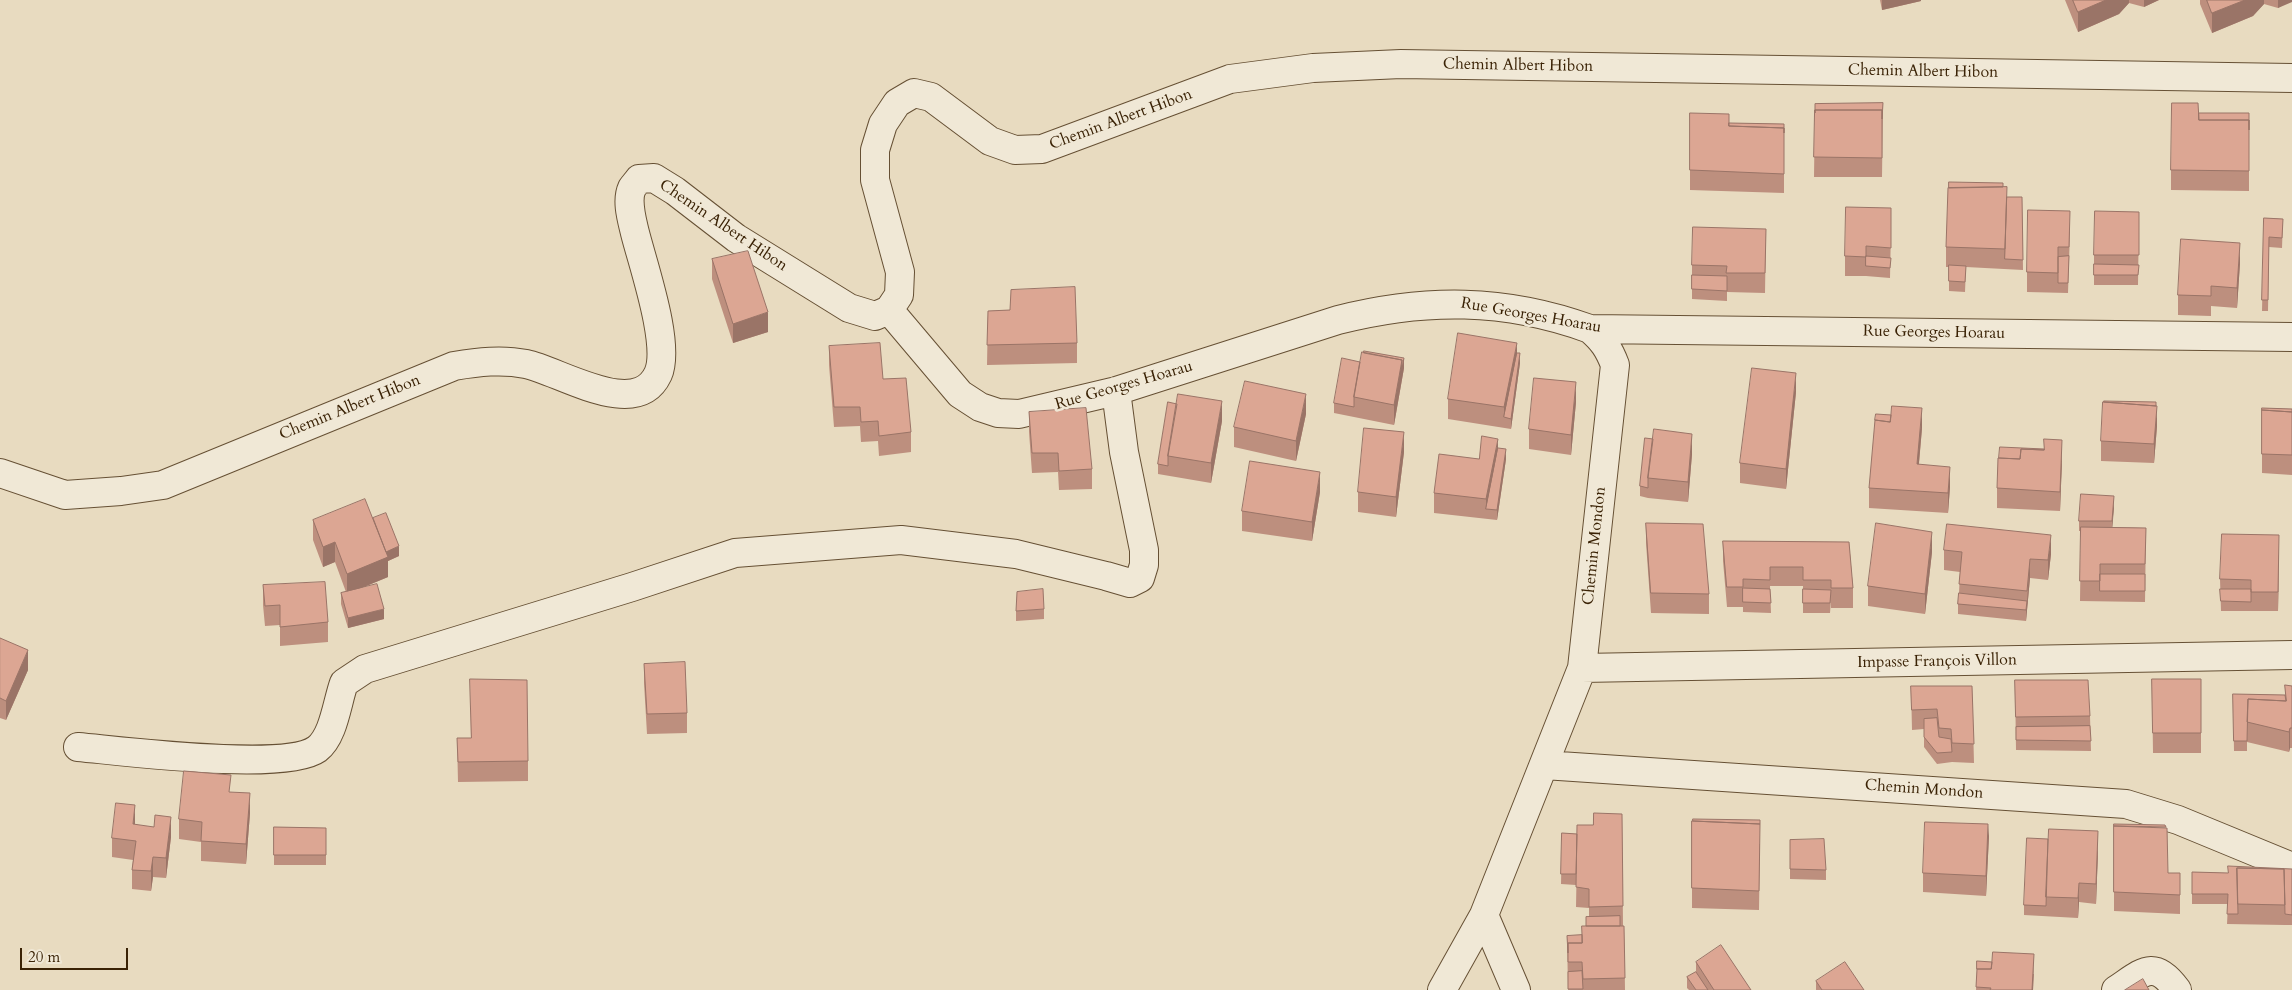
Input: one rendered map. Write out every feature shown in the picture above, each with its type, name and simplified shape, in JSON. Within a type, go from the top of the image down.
[{"type":"street","name":"Chemin Albert Hibon","points":[[0,473],[65,495],[121,491],[163,485],[454,366],[489,361],[526,364],[601,390],[620,394],[636,393],[647,388],[657,376],[662,355],[658,323],[630,211],[632,189],[639,179],[654,178],[675,190],[736,238],[849,308],[874,316],[889,310],[899,295],[900,272],[875,180],[875,150],[882,124],[897,103],[914,93],[932,98],[990,141],[1014,150],[1042,149],[1230,80],[1313,68],[1401,64],[2292,78]]},
{"type":"street","name":"Rue Georges Hoarau","points":[[889,310],[960,394],[980,407],[998,413],[1019,414],[1116,392],[1338,320],[1370,312],[1409,306],[1453,303],[1496,307],[1560,318],[1590,329],[2292,337]]},
{"type":"street","name":"Chemin Mondon","points":[[1442,990],[1484,915],[1582,668],[1615,365],[1610,350],[1590,329]]},
{"type":"street","points":[[78,747],[252,760],[297,757],[317,749],[329,735],[337,701],[344,682],[365,669],[632,588],[735,553],[901,540],[1016,554],[1106,576],[1130,584],[1140,578],[1144,566],[1144,550],[1126,461],[1116,392]]},
{"type":"street","name":"Impasse François Villon","points":[[1582,668],[2292,655]]},
{"type":"street","name":"Chemin Mondon","points":[[1544,765],[2126,804],[2178,820],[2292,868]]},
{"type":"street","points":[[1484,915],[1516,990]]},
{"type":"street","points":[[2116,990],[2143,972],[2155,970],[2166,975],[2177,990]]},
{"type":"building","points":[[2073,0],[2106,0],[2078,12]]},
{"type":"building","points":[[2207,0],[2245,0],[2212,13]]},
{"type":"building","points":[[1883,103],[1882,119],[1882,110],[1815,110],[1815,104]]},
{"type":"building","points":[[2172,103],[2198,103],[2199,120],[2249,120],[2249,171],[2171,170]]},
{"type":"building","points":[[1815,110],[1882,110],[1882,158],[1814,157]]},
{"type":"building","points":[[1690,113],[1729,114],[1729,126],[1784,128],[1784,174],[1690,170]]},
{"type":"building","points":[[2199,113],[2249,113],[2249,120],[2199,120]]},
{"type":"building","points":[[1729,123],[1784,124],[1784,128],[1729,126]]},
{"type":"building","points":[[1949,182],[2003,183],[2003,187],[1949,188]]},
{"type":"building","points":[[2007,187],[2005,249],[1946,247],[1948,188]]},
{"type":"building","points":[[2007,197],[2022,197],[2023,260],[2005,259]]},
{"type":"building","points":[[1846,207],[1891,208],[1891,248],[1866,246],[1866,257],[1845,256]]},
{"type":"building","points":[[2028,210],[2070,211],[2069,247],[2058,247],[2058,273],[2027,272]]},
{"type":"building","points":[[2095,211],[2139,212],[2139,255],[2094,255]]},
{"type":"building","points":[[2264,218],[2283,219],[2282,238],[2269,237],[2268,300],[2262,300]]},
{"type":"building","points":[[1693,227],[1766,229],[1765,273],[1726,273],[1727,266],[1692,265]]},
{"type":"building","points":[[2181,239],[2240,243],[2237,288],[2211,286],[2211,296],[2178,295]]},
{"type":"building","points":[[748,251],[768,312],[733,324],[712,259]]},
{"type":"building","points":[[1866,256],[1891,258],[1890,268],[1866,266]]},
{"type":"building","points":[[2069,256],[2068,283],[2058,283],[2058,257]]},
{"type":"building","points":[[2094,264],[2139,265],[2138,275],[2094,275]]},
{"type":"building","points":[[1949,265],[1966,266],[1965,282],[1949,281]]},
{"type":"building","points":[[1692,275],[1727,276],[1727,291],[1692,289]]},
{"type":"building","points":[[1075,287],[1077,343],[987,345],[988,311],[1010,310],[1011,290]]},
{"type":"building","points":[[1458,333],[1517,343],[1504,407],[1448,399]]},
{"type":"building","points":[[880,343],[883,379],[906,378],[911,432],[879,436],[878,421],[861,422],[860,407],[834,407],[829,346]]},
{"type":"building","points":[[1364,351],[1404,358],[1402,369],[1402,360],[1364,353]]},
{"type":"building","points":[[1362,352],[1402,360],[1394,405],[1354,397]]},
{"type":"building","points":[[1517,353],[1520,353],[1511,419],[1504,417]]},
{"type":"building","points":[[1342,358],[1360,362],[1354,407],[1334,403]]},
{"type":"building","points":[[1752,368],[1796,373],[1786,469],[1740,463]]},
{"type":"building","points":[[1534,378],[1576,382],[1571,435],[1529,429]]},
{"type":"building","points":[[1245,381],[1306,394],[1296,441],[1234,427]]},
{"type":"building","points":[[1178,394],[1222,401],[1211,463],[1168,456]]},
{"type":"building","points":[[1168,402],[1177,404],[1168,466],[1158,464]]},
{"type":"building","points":[[2103,402],[2157,406],[2154,444],[2101,441]]},
{"type":"building","points":[[2104,402],[2156,402],[2156,406]]},
{"type":"building","points":[[1892,406],[1922,408],[1917,464],[1950,467],[1948,493],[1869,488],[1875,420],[1890,422]]},
{"type":"building","points":[[1086,408],[1092,469],[1059,471],[1058,453],[1032,453],[1029,412]]},
{"type":"building","points":[[2262,408],[2292,409],[2292,412],[2262,410]]},
{"type":"building","points":[[2262,410],[2292,412],[2292,455],[2262,454]]},
{"type":"building","points":[[1876,414],[1891,415],[1890,422],[1875,420]]},
{"type":"building","points":[[1364,428],[1404,432],[1396,497],[1358,492]]},
{"type":"building","points":[[1654,429],[1692,434],[1688,482],[1648,478]]},
{"type":"building","points":[[1482,436],[1498,439],[1486,499],[1434,493],[1439,454],[1479,459]]},
{"type":"building","points":[[1645,438],[1653,439],[1648,488],[1640,486]]},
{"type":"building","points":[[2044,439],[2062,440],[2060,492],[1997,488],[1998,458],[2020,459],[2021,449],[2044,450]]},
{"type":"building","points":[[2000,447],[2044,450],[2021,449],[2020,459],[1999,458]]},
{"type":"building","points":[[1498,448],[1506,449],[1497,510],[1486,509]]},
{"type":"building","points":[[1250,461],[1320,472],[1312,522],[1242,511]]},
{"type":"building","points":[[2081,494],[2114,496],[2112,521],[2079,521]]},
{"type":"building","points":[[365,499],[388,557],[347,574],[335,542],[323,547],[313,520]]},
{"type":"building","points":[[386,513],[399,546],[386,552],[373,518]]},
{"type":"building","points":[[1646,523],[1703,524],[1709,594],[1651,593]]},
{"type":"building","points":[[1876,523],[1932,532],[1925,594],[1868,586]]},
{"type":"building","points":[[1947,524],[2051,535],[2048,560],[2030,559],[2027,591],[1959,584],[1962,552],[1944,550]]},
{"type":"building","points":[[2081,527],[2146,528],[2145,564],[2100,564],[2100,581],[2080,581]]},
{"type":"building","points":[[2222,534],[2279,535],[2278,592],[2251,592],[2251,580],[2220,579]]},
{"type":"building","points":[[1723,541],[1849,542],[1853,588],[1831,588],[1831,580],[1803,580],[1803,567],[1770,567],[1770,580],[1743,579],[1743,587],[1727,587]]},
{"type":"building","points":[[2100,574],[2145,574],[2145,591],[2100,591]]},
{"type":"building","points":[[325,582],[328,622],[280,627],[280,605],[265,606],[263,585]]},
{"type":"building","points":[[377,584],[384,609],[348,618],[341,593]]},
{"type":"building","points":[[1743,588],[1770,589],[1771,603],[1743,602]]},
{"type":"building","points":[[1043,589],[1044,609],[1016,611],[1017,592]]},
{"type":"building","points":[[1803,589],[1831,590],[1830,603],[1803,603]]},
{"type":"building","points":[[2220,589],[2251,589],[2251,602],[2221,601]]},
{"type":"building","points":[[1959,593],[2027,601],[2026,610],[1958,604]]},
{"type":"building","points":[[0,638],[28,650],[6,701],[0,698]]},
{"type":"building","points":[[685,662],[687,713],[647,714],[644,664]]},
{"type":"building","points":[[470,679],[527,680],[528,761],[458,762],[457,738],[471,738]]},
{"type":"building","points":[[2152,679],[2201,679],[2201,733],[2153,733]]},
{"type":"building","points":[[2015,680],[2088,680],[2090,716],[2016,717]]},
{"type":"building","points":[[2285,685],[2292,686],[2292,728],[2290,728],[2289,732],[2247,722],[2248,699],[2286,701]]},
{"type":"building","points":[[1911,686],[1972,686],[1974,744],[1952,743],[1951,729],[1939,728],[1937,709],[1912,710]]},
{"type":"building","points":[[2233,694],[2285,695],[2286,701],[2248,699],[2247,741],[2234,741]]},
{"type":"building","points":[[1937,718],[1939,737],[1951,739],[1952,752],[1937,753],[1924,737],[1924,719]]},
{"type":"building","points":[[2090,726],[2091,741],[2016,740],[2016,727]]},
{"type":"building","points":[[184,771],[231,775],[229,792],[250,793],[246,844],[201,841],[202,822],[179,819]]},
{"type":"building","points":[[116,803],[135,805],[133,824],[154,827],[155,815],[171,817],[166,858],[153,857],[151,871],[132,870],[136,841],[112,838]]},
{"type":"building","points":[[1594,813],[1622,814],[1623,906],[1589,907],[1589,889],[1576,887],[1577,825],[1593,825]]},
{"type":"building","points":[[1693,819],[1760,820],[1760,824],[1693,821]]},
{"type":"building","points":[[1692,821],[1760,824],[1759,891],[1692,888]]},
{"type":"building","points":[[1925,822],[1988,824],[1986,876],[1923,873]]},
{"type":"building","points":[[2114,824],[2165,825],[2166,827],[2114,826]]},
{"type":"building","points":[[2114,826],[2167,828],[2168,873],[2180,873],[2180,895],[2114,892]]},
{"type":"building","points":[[274,827],[326,828],[326,855],[274,855]]},
{"type":"building","points":[[2049,829],[2098,831],[2096,884],[2079,883],[2078,898],[2046,897]]},
{"type":"building","points":[[1562,833],[1577,834],[1576,874],[1561,874]]},
{"type":"building","points":[[2027,838],[2048,839],[2046,906],[2024,905]]},
{"type":"building","points":[[1824,839],[1826,870],[1790,869],[1790,840]]},
{"type":"building","points":[[2228,866],[2292,869],[2292,915],[2285,914],[2284,869],[2237,868],[2238,914],[2227,914],[2228,894],[2192,894],[2192,872],[2228,873]]},
{"type":"building","points":[[2237,868],[2284,869],[2285,905],[2238,904]]},
{"type":"building","points":[[1620,916],[1620,926],[1586,926],[1586,917]]},
{"type":"building","points":[[1582,926],[1624,926],[1625,978],[1583,979],[1582,962],[1568,962],[1568,943],[1582,943]]},
{"type":"building","points":[[1582,935],[1582,943],[1568,943],[1568,953],[1567,936]]},
{"type":"building","points":[[1721,945],[1751,990],[1714,990],[1696,962]]},
{"type":"building","points":[[1993,952],[2034,954],[2032,990],[1990,990],[1991,988],[1976,987],[1977,969],[1991,969]]},
{"type":"building","points":[[1977,961],[1992,962],[1991,969],[1977,969]]},
{"type":"building","points":[[1845,962],[1864,990],[1822,990],[1816,981]]},
{"type":"building","points":[[1582,971],[1583,989],[1568,989],[1568,972]]},
{"type":"building","points":[[1696,972],[1708,990],[1696,990],[1687,977]]},
{"type":"building","points":[[2143,979],[2149,990],[2125,990]]}]
